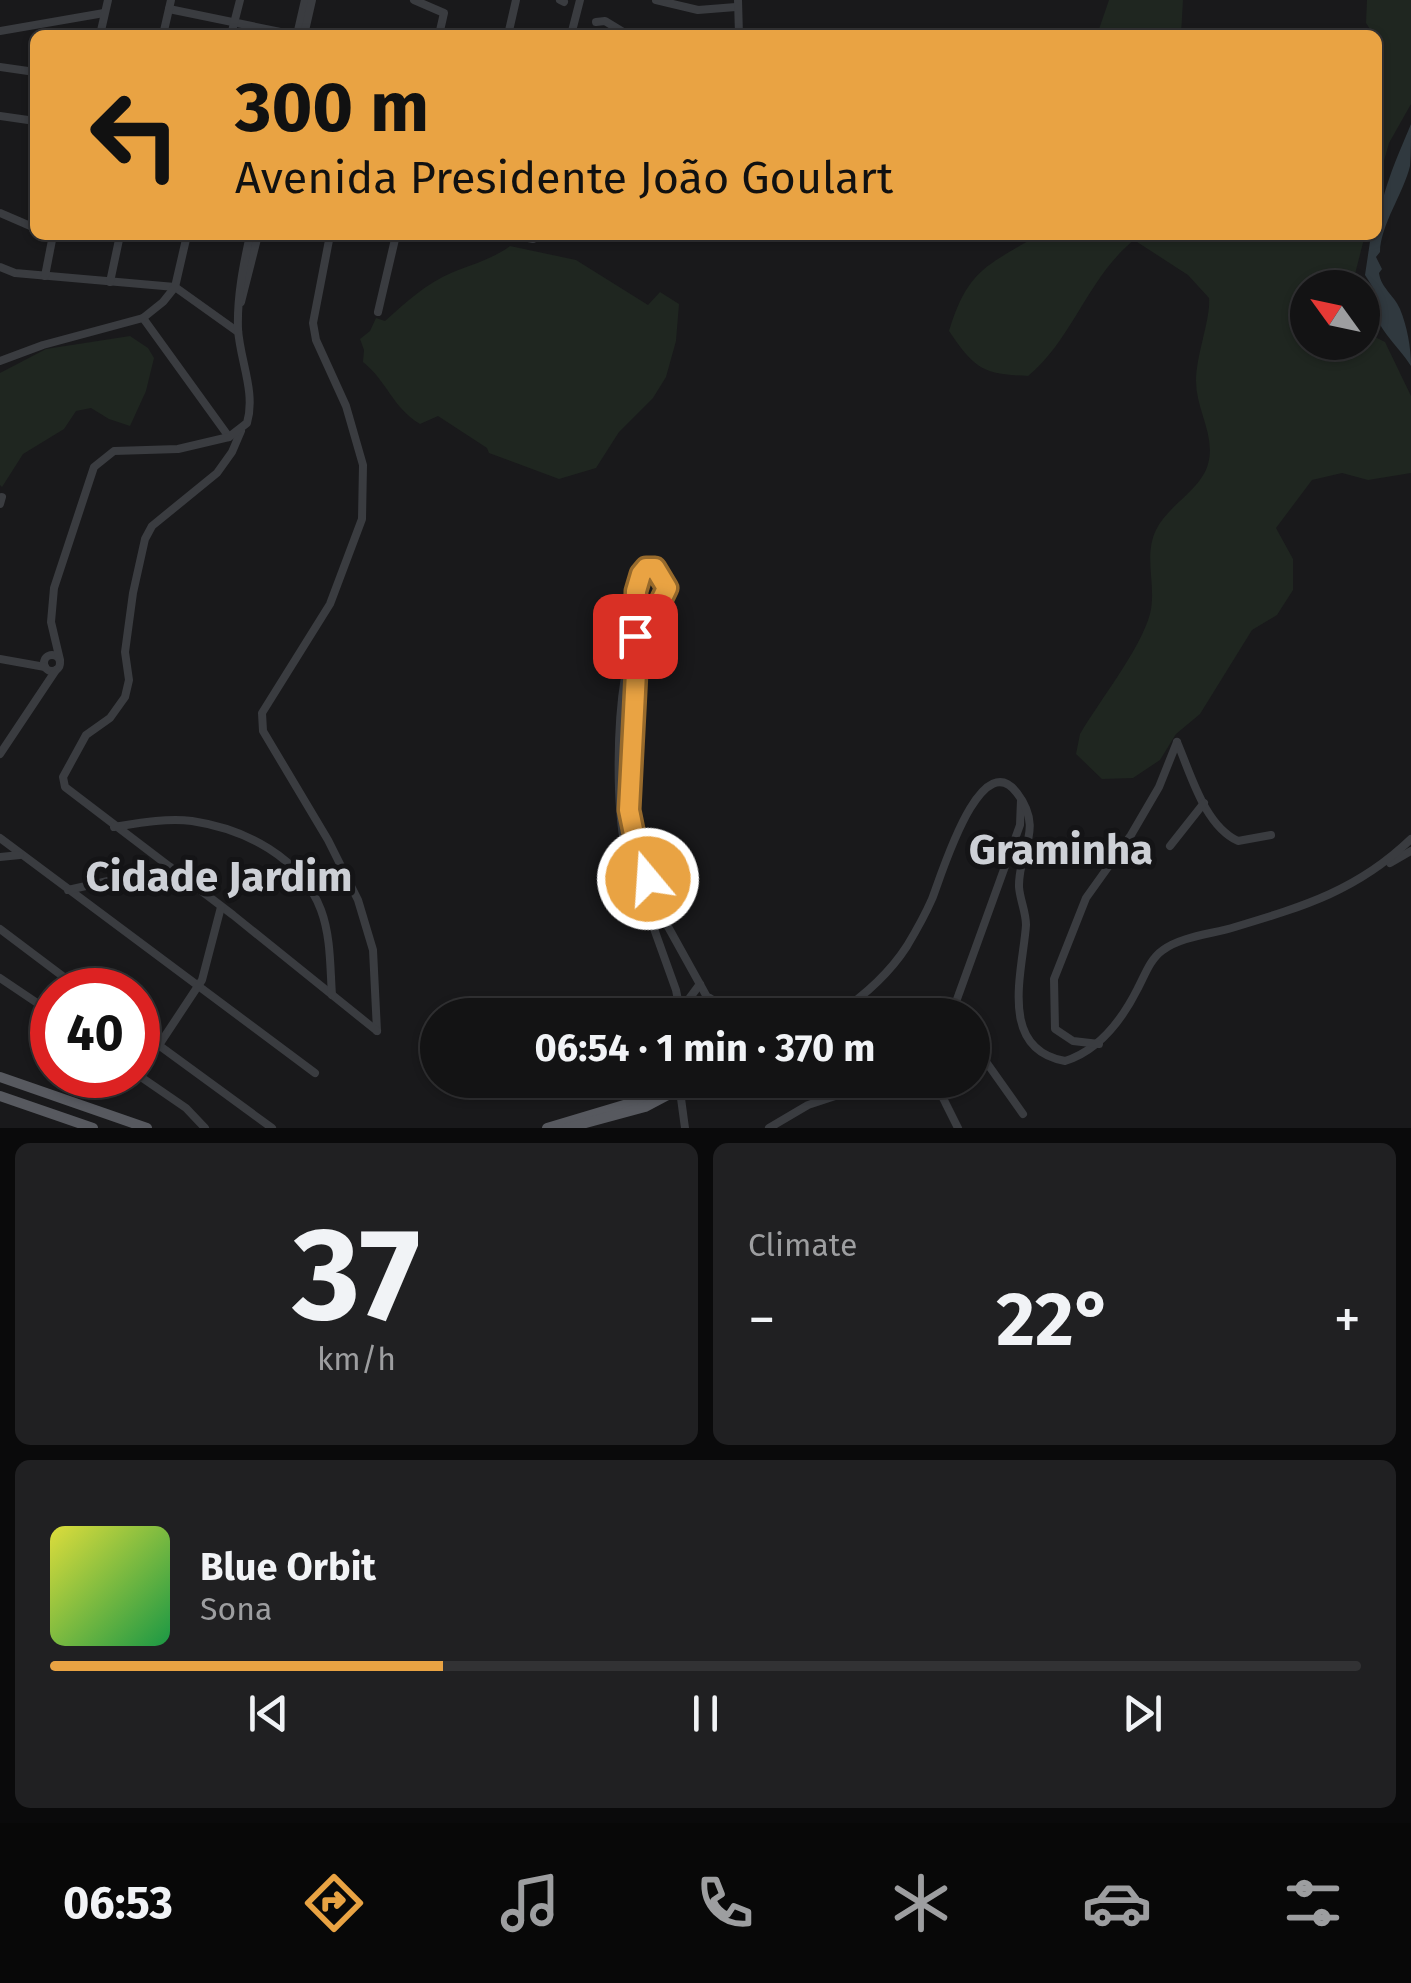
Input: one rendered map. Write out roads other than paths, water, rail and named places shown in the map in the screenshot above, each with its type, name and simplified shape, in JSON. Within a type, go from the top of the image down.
[{"type":"main road","points":[[0,1077],[30,1088]]},
{"type":"main road","points":[[0,1096],[93,1128]]},
{"type":"main road","points":[[56,1115],[59,1098],[147,1128]]},
{"type":"main road","points":[[547,1128],[645,1098]]},
{"type":"main road","points":[[568,1128],[664,1098]]},
{"type":"street","points":[[101,30],[108,0]]},
{"type":"street","points":[[231,30],[240,0]]},
{"type":"street","points":[[300,30],[308,0]]},
{"type":"street","points":[[414,0],[444,14],[440,30]]},
{"type":"street","points":[[509,30],[516,0]]},
{"type":"street","points":[[573,30],[580,0]]},
{"type":"street","points":[[656,0],[698,10],[737,3],[739,30]]},
{"type":"street","points":[[164,30],[170,5],[274,30]]},
{"type":"street","points":[[0,31],[104,12]]},
{"type":"street","points":[[596,22],[604,21],[619,30]]},
{"type":"street","points":[[0,68],[30,71]]},
{"type":"street","points":[[0,116],[30,120]]},
{"type":"street","points":[[0,213],[30,226]]},
{"type":"street","points":[[45,276],[52,240]]},
{"type":"street","points":[[110,282],[119,240]]},
{"type":"street","points":[[0,361],[142,318],[175,287],[186,240]]},
{"type":"street","points":[[249,259],[250,240]]},
{"type":"street","points":[[256,240],[239,306],[238,332],[252,406],[248,423],[217,473],[152,526],[145,539],[128,632],[126,697],[110,718],[86,735],[62,776],[65,787],[377,1031],[373,950],[358,900],[328,840],[263,731],[262,713],[330,604],[362,519],[362,466],[358,450],[346,406],[316,340],[313,324],[329,240]]},
{"type":"street","points":[[378,312],[395,240]]},
{"type":"street","points":[[0,267],[15,273],[175,287],[238,332]]},
{"type":"street","points":[[142,318],[228,436]]},
{"type":"street","points":[[60,660],[50,610],[94,468],[114,451],[178,450],[241,431]]},
{"type":"street","points":[[676,998],[620,824],[625,679],[639,639],[667,588],[655,568],[646,568],[639,579],[639,639],[629,810],[633,833],[662,914],[708,998]]},
{"type":"street","points":[[50,669],[45,659],[56,640]]},
{"type":"street","points":[[50,655],[60,660]]},
{"type":"street","points":[[635,692],[640,673],[658,655]]},
{"type":"street","points":[[0,659],[50,669]]},
{"type":"street","points":[[0,754],[50,669],[60,660]]},
{"type":"street","points":[[1099,1044],[1063,1038],[1055,1029],[1054,980],[1086,898],[1131,835],[1159,787],[1177,742],[1204,803],[1234,839],[1253,840],[1271,835]]},
{"type":"street","points":[[860,998],[905,948],[932,900],[964,816],[981,794],[996,784],[1009,784],[1021,798],[1030,820],[1031,834],[1019,887],[1026,921],[1017,974],[1018,1011],[1026,1034],[1040,1051],[1057,1060],[1076,1058],[1099,1044],[1130,1004],[1160,951],[1340,891],[1411,851]]},
{"type":"street","points":[[957,998],[1020,825],[1021,798]]},
{"type":"street","points":[[1170,846],[1204,803]]},
{"type":"street","points":[[114,826],[191,821],[239,833],[280,856],[308,883],[321,911],[329,946],[332,995]]},
{"type":"street","points":[[0,838],[315,1073]]},
{"type":"street","points":[[1382,867],[1411,839]]},
{"type":"street","points":[[0,857],[21,854]]},
{"type":"street","points":[[68,890],[170,868]]},
{"type":"street","points":[[160,1044],[198,987],[221,907]]},
{"type":"street","points":[[0,929],[51,968]]},
{"type":"street","points":[[0,978],[30,998]]},
{"type":"street","points":[[691,998],[700,984]]},
{"type":"street","points":[[706,995],[710,998]]},
{"type":"street","points":[[160,1046],[272,1128]]},
{"type":"street","points":[[990,1067],[1023,1114]]},
{"type":"street","points":[[160,1093],[201,1126]]},
{"type":"street","points":[[681,1098],[685,1128]]},
{"type":"street","points":[[769,1128],[828,1098]]},
{"type":"street","points":[[943,1098],[958,1128]]},
{"type":"district","name":"Graminha","points":[[1061,849]]},
{"type":"district","name":"Cidade Jardim","points":[[219,876]]}]
